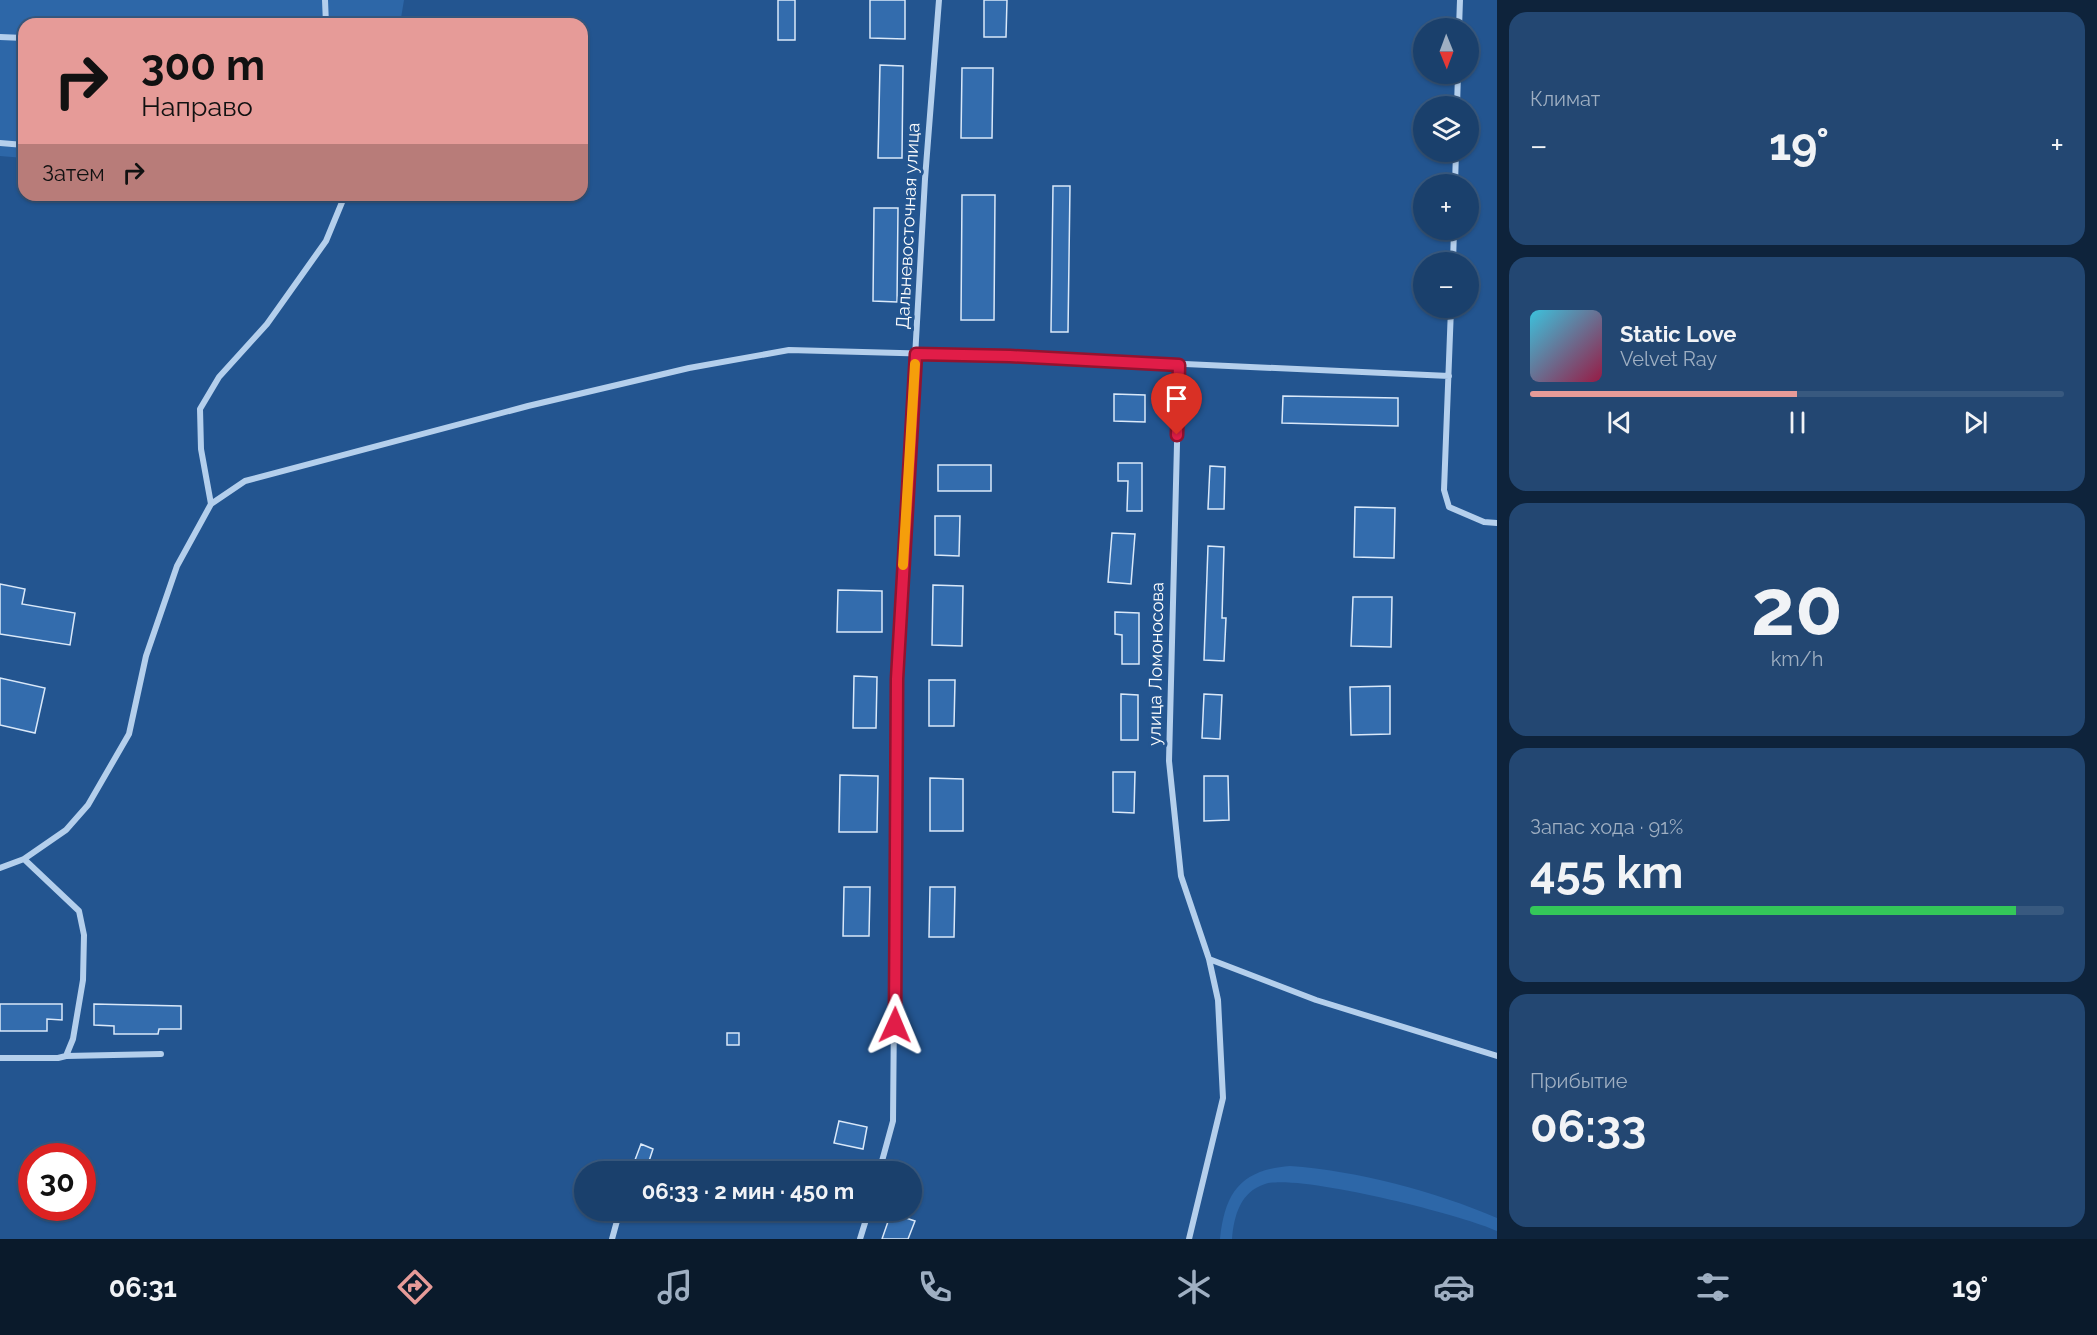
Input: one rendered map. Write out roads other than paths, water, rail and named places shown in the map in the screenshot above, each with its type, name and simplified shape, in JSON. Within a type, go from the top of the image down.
[{"type":"street","points":[[325,0],[326,18]]},
{"type":"street","name":"Дальневосточная улица","points":[[882,1161],[893,1121],[897,679],[926,168],[939,0]]},
{"type":"street","points":[[1459,18],[1460,0]]},
{"type":"street","points":[[0,37],[18,38]]},
{"type":"street","points":[[0,143],[18,144]]},
{"type":"street","points":[[211,504],[201,449],[200,409],[219,377],[267,324],[326,241],[343,201]]},
{"type":"street","points":[[1451,318],[1444,490],[1449,507],[1484,522],[1497,523]]},
{"type":"street","points":[[0,868],[24,859],[66,830],[88,806],[129,734],[146,656],[177,566],[211,504],[244,482],[528,406],[689,369],[789,350],[1010,356],[1449,376]]},
{"type":"street","name":"улица Ломоносова","points":[[1179,365],[1169,761],[1181,876],[1209,959],[1218,1000],[1223,1098],[1189,1239]]},
{"type":"street","points":[[24,859],[79,911],[84,935],[83,980],[73,1039],[66,1056]]},
{"type":"street","points":[[1209,959],[1316,1000],[1497,1056]]},
{"type":"street","points":[[0,1058],[161,1054]]},
{"type":"street","points":[[612,1239],[617,1221]]},
{"type":"street","points":[[860,1239],[865,1221]]}]
